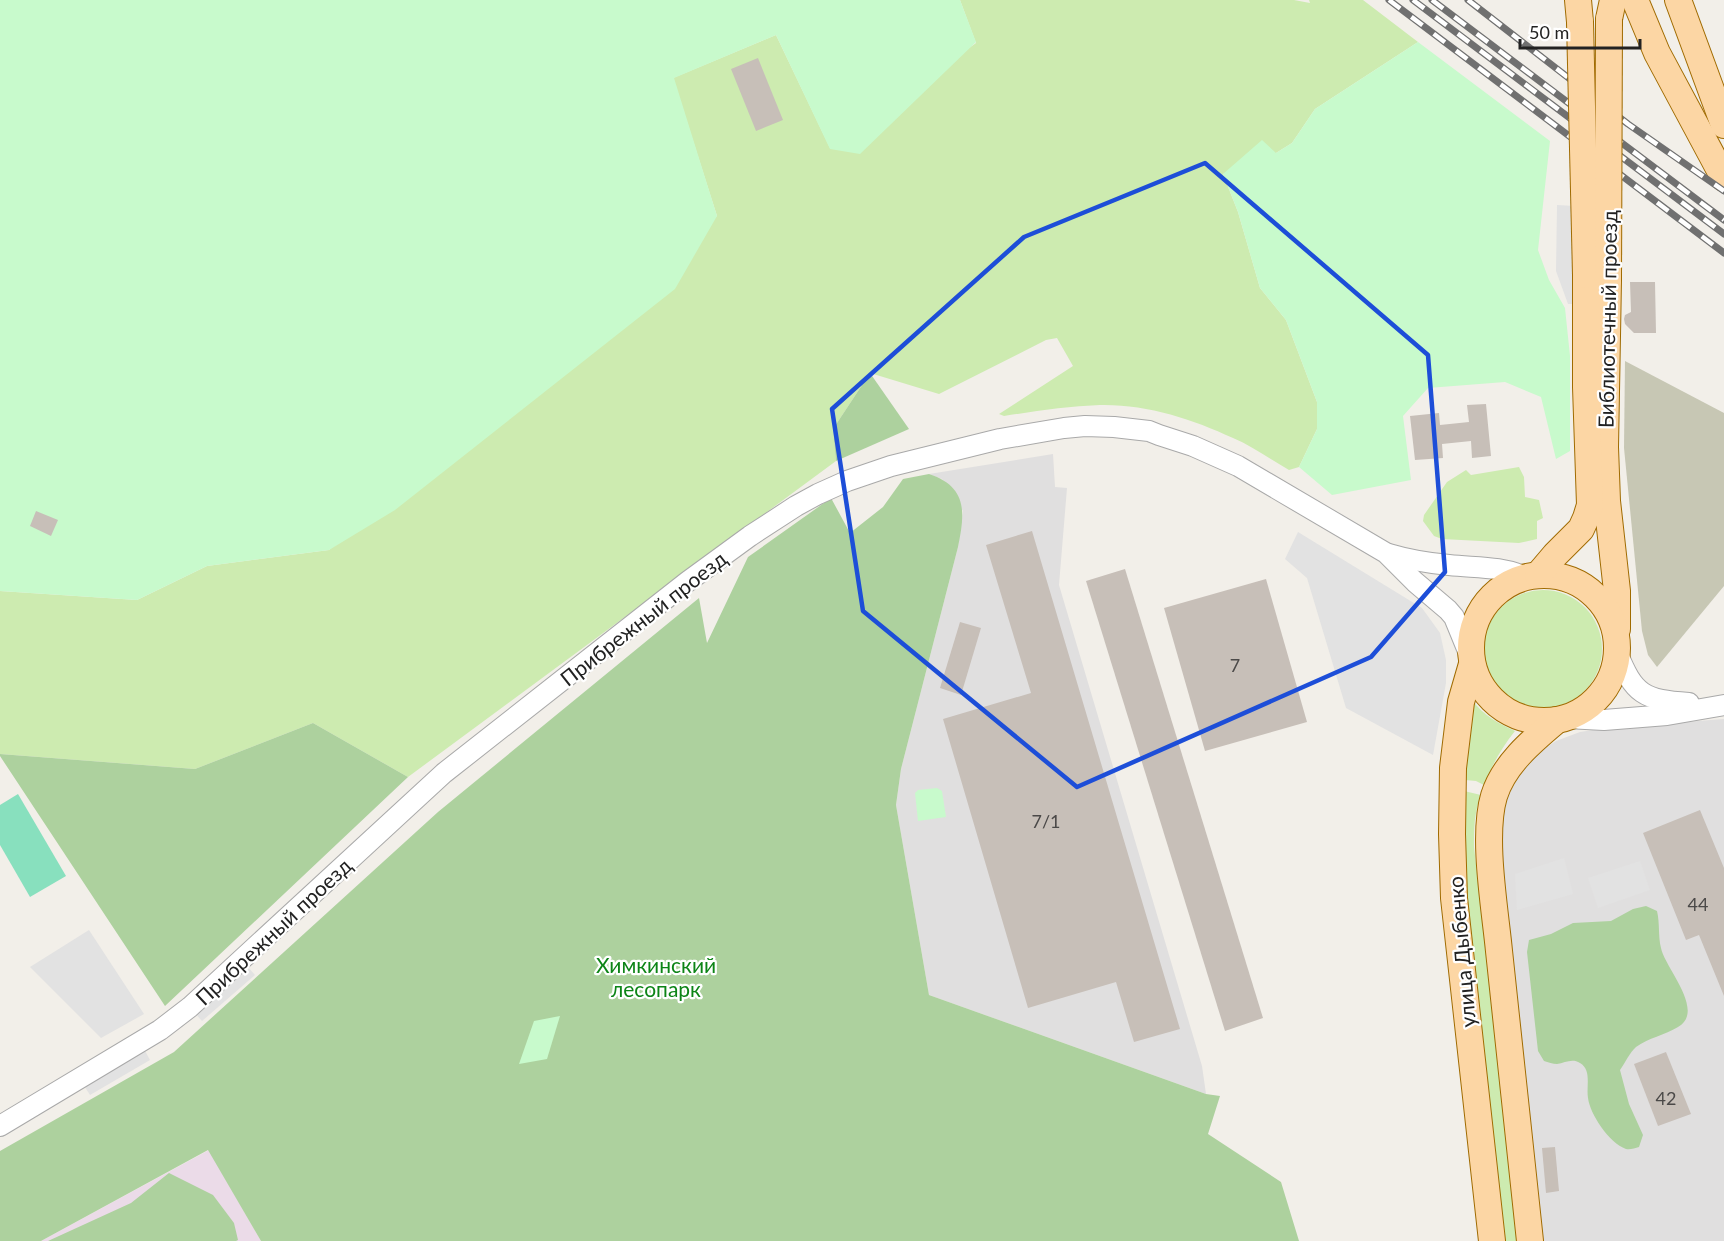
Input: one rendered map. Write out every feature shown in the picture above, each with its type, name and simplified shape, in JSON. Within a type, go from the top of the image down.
[{"type":"main road","points":[[1635,0],[1658,53],[1724,177]]},
{"type":"main road","points":[[1678,0],[1724,125]]},
{"type":"main road","name":"Библиотечный проезд","points":[[1533,576],[1581,529],[1590,505],[1586,387],[1597,277],[1611,10]]},
{"type":"main road","name":"Библиотечный проезд","points":[[1579,11],[1597,277],[1607,501],[1617,591],[1617,645]]},
{"type":"main road","points":[[1533,576],[1557,576],[1590,591],[1603,604],[1612,621],[1617,645],[1613,674],[1602,693],[1586,708],[1562,719],[1538,722],[1520,718],[1503,710],[1489,697],[1478,682],[1471,660],[1470,640],[1484,606],[1500,589],[1533,576]]},
{"type":"main road","name":"улица Дыбенко","points":[[1471,660],[1461,702],[1452,768],[1454,898],[1492,1241]]},
{"type":"main road","name":"улица Дыбенко","points":[[1530,1241],[1493,888],[1490,816],[1494,796],[1502,777],[1512,763],[1534,740],[1562,719]]},
{"type":"street","name":"Прибрежный проезд","points":[[0,1126],[173,1020],[230,972],[452,766],[687,582],[796,506],[847,481],[891,466],[1041,431],[1085,426],[1149,431],[1193,446],[1238,466],[1386,554],[1454,617],[1471,660]]},
{"type":"street","name":"Прибрежный проезд","points":[[1386,554],[1435,564],[1508,569],[1533,576]]},
{"type":"street","points":[[1617,645],[1625,672],[1632,684],[1648,696],[1664,701],[1723,705]]},
{"type":"street","points":[[1562,719],[1604,720],[1667,715],[1723,705]]},
{"type":"highlighted area","points":[[1205,163],[1428,355],[1445,572],[1371,657],[1077,787],[863,611],[832,409],[1024,237]]},
{"type":"shaded area","points":[[1557,205],[1575,206],[1575,304],[1568,304],[1556,271]]},
{"type":"shaded area","points":[[1625,361],[1724,413],[1724,586],[1657,667],[1648,655],[1642,631],[1624,448]]},
{"type":"shaded area","points":[[1053,454],[1055,487],[1067,488],[1059,585],[1202,1066],[1206,1094],[929,995],[896,805],[901,769],[958,547],[963,511],[942,479],[929,474]]},
{"type":"shaded area","points":[[1298,532],[1422,608],[1440,633],[1446,660],[1446,683],[1433,755],[1346,708],[1307,578],[1285,559]]},
{"type":"shaded area","points":[[1724,719],[1724,1241],[1539,1241],[1500,843],[1505,801],[1520,771],[1535,755],[1556,741],[1580,732]]},
{"type":"shaded area","points":[[1564,858],[1573,894],[1517,910],[1515,874]]},
{"type":"shaded area","points":[[1640,861],[1650,890],[1598,908],[1588,878]]},
{"type":"shaded area","points":[[89,930],[144,1014],[101,1038],[30,967]]},
{"type":"shaded area","points":[[246,965],[255,975],[202,1021],[194,1012]]},
{"type":"shaded area","points":[[144,1049],[150,1060],[90,1095],[83,1084]]},
{"type":"shaded area","points":[[209,1150],[261,1241],[41,1241]]},
{"type":"green space","points":[[0,0],[960,0],[976,42],[860,154],[830,149],[776,35],[674,78],[717,216],[675,289],[395,510],[329,550],[207,566],[137,600],[0,591]]},
{"type":"green space","points":[[960,0],[1294,0],[1310,3],[1309,0],[1363,0],[1418,42],[1315,109],[1292,143],[1276,153],[1223,174],[1238,212],[1260,288],[1286,320],[1317,402],[1317,429],[1299,467],[1289,470],[1247,445],[1217,431],[1151,410],[1100,405],[1004,416],[999,414],[1073,366],[1057,338],[1046,340],[939,394],[870,373],[833,429],[836,461],[408,777],[313,723],[195,769],[0,754],[0,591],[137,600],[207,566],[329,550],[717,216],[673,78],[776,35],[830,148],[976,43]]},
{"type":"green space","points":[[1418,42],[1550,141],[1538,250],[1549,280],[1565,308],[1570,356],[1570,451],[1556,459],[1541,397],[1505,382],[1428,388],[1403,416],[1411,480],[1332,495],[1299,467],[1317,429],[1317,402],[1286,320],[1260,288],[1238,212],[1223,174],[1262,140],[1276,153],[1292,143],[1315,109]]},
{"type":"green space","points":[[870,373],[909,429],[836,461],[833,429]]},
{"type":"green space","points":[[1519,467],[1524,477],[1525,497],[1539,500],[1543,518],[1537,521],[1537,539],[1519,543],[1442,539],[1434,536],[1423,521],[1424,515],[1447,482],[1466,470],[1471,475]]},
{"type":"green space","name":"Химкинский лесопарк","points":[[929,474],[942,479],[957,494],[961,503],[962,523],[958,547],[901,769],[896,805],[929,995],[1206,1094],[1220,1096],[1208,1134],[1281,1182],[1299,1241],[261,1241],[208,1150],[41,1241],[0,1241],[0,1151],[174,1052],[438,812],[699,598],[707,643],[748,557],[831,498],[850,533],[883,507],[903,479]]},
{"type":"green space","points":[[1543,590],[1566,594],[1585,607],[1598,626],[1602,649],[1598,672],[1585,691],[1566,704],[1543,708],[1520,704],[1501,691],[1488,672],[1484,649],[1488,626],[1501,607],[1520,594]]},
{"type":"green space","points":[[1472,700],[1492,719],[1515,731],[1498,756],[1484,785],[1476,781],[1465,780]]},
{"type":"green space","points":[[313,723],[408,777],[165,1006],[0,754],[195,769]]},
{"type":"green space","points":[[937,788],[942,791],[946,817],[918,821],[915,793],[918,790]]},
{"type":"green space","points":[[1464,791],[1481,795],[1474,828],[1474,847],[1520,1241],[1503,1241],[1460,860]]},
{"type":"green space","points":[[18,794],[66,876],[30,897],[0,845],[0,805]]},
{"type":"green space","points":[[1646,906],[1657,911],[1661,948],[1682,989],[1688,1011],[1685,1020],[1678,1027],[1636,1047],[1620,1070],[1629,1104],[1643,1135],[1639,1147],[1628,1149],[1613,1141],[1596,1120],[1590,1105],[1584,1066],[1574,1061],[1557,1064],[1544,1061],[1538,1051],[1527,952],[1529,940],[1551,934],[1573,923],[1611,921],[1633,909]]},
{"type":"green space","points":[[560,1016],[547,1059],[519,1064],[534,1021]]},
{"type":"green space","points":[[169,1173],[213,1195],[234,1223],[238,1240],[48,1241],[131,1203]]},
{"type":"building","points":[[758,58],[783,120],[756,131],[731,69]]},
{"type":"building","points":[[1630,282],[1655,282],[1656,333],[1634,333],[1625,324],[1625,315],[1631,312]]},
{"type":"building","points":[[1486,404],[1491,456],[1472,458],[1471,441],[1442,444],[1443,458],[1415,460],[1410,416],[1439,413],[1440,425],[1469,422],[1467,405]]},
{"type":"building","points":[[36,511],[58,520],[51,536],[30,526]]},
{"type":"building","points":[[1032,531],[1180,1029],[1134,1042],[1116,982],[1028,1008],[943,719],[1031,693],[986,545]]},
{"type":"building","points":[[1125,569],[1263,1018],[1225,1031],[1086,581]]},
{"type":"building","points":[[1266,579],[1307,722],[1205,751],[1164,608]]},
{"type":"building","points":[[960,622],[981,628],[961,695],[940,688]]},
{"type":"building","points":[[1700,810],[1724,868],[1724,996],[1699,935],[1686,940],[1643,833]]},
{"type":"building","points":[[1666,1052],[1691,1114],[1658,1126],[1634,1064]]},
{"type":"building","points":[[1555,1147],[1559,1191],[1546,1193],[1542,1148]]},
{"type":"railway","points":[[1389,0],[1724,253]]},
{"type":"railway","points":[[1413,0],[1724,234]]},
{"type":"railway","points":[[1432,0],[1724,220]]},
{"type":"railway","points":[[1468,0],[1628,124],[1724,191]]}]
